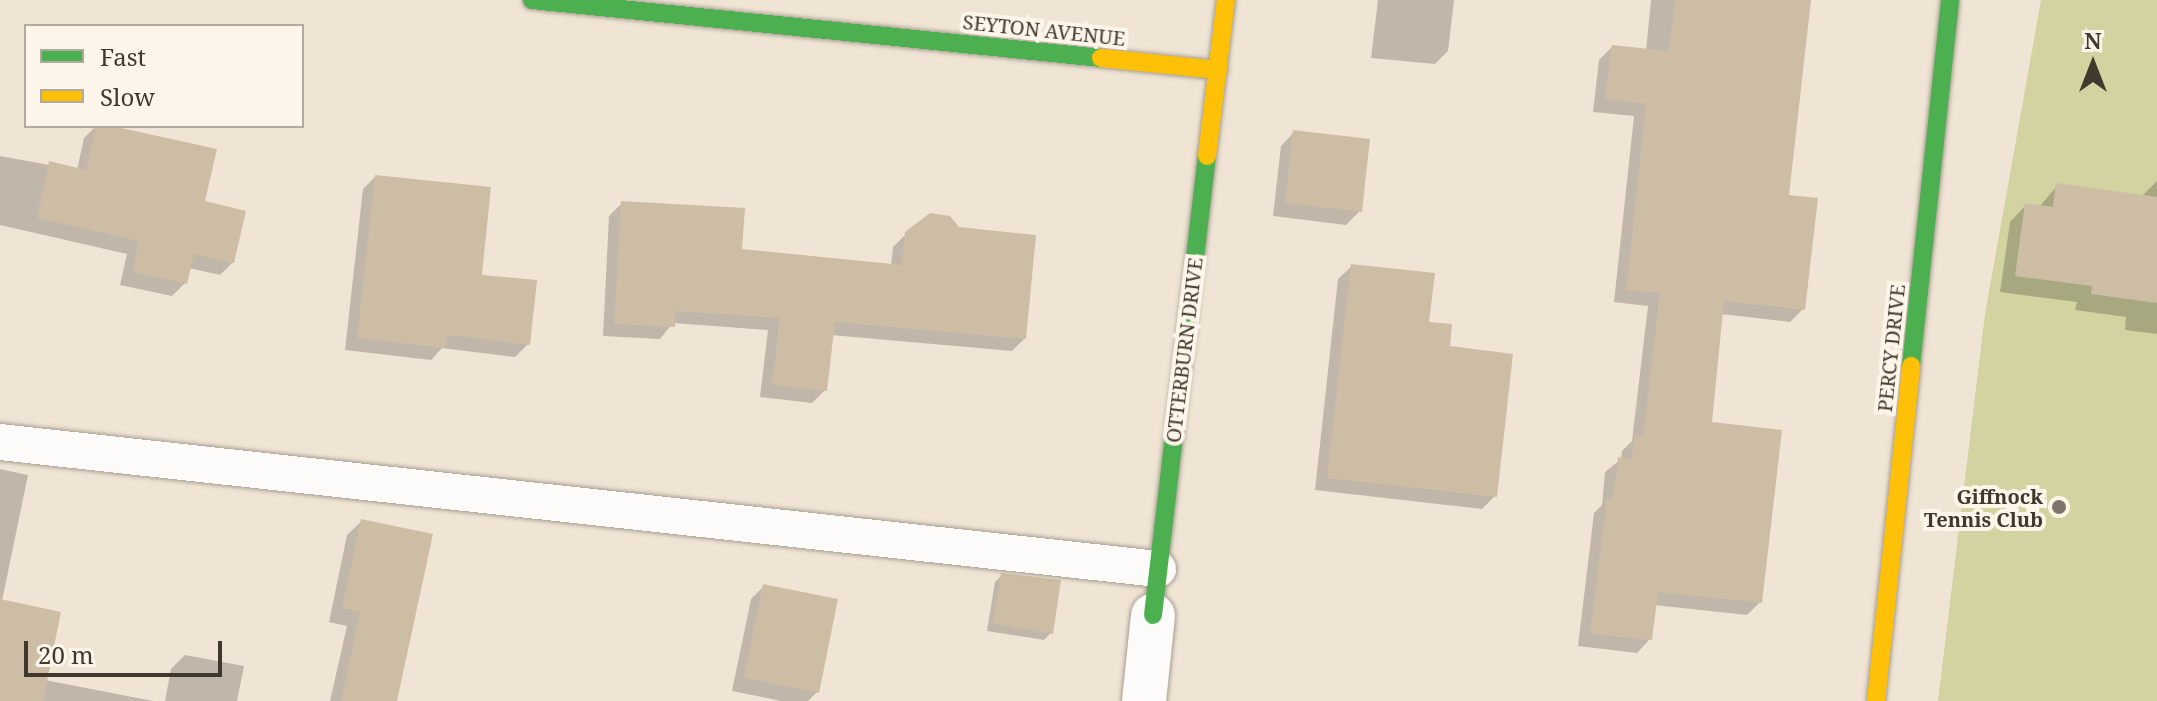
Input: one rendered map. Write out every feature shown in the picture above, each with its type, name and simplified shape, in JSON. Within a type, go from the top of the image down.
[{"type":"street","name":"SEYTON AVENUE","points":[[532,0],[1218,70]]},
{"type":"street","name":"OTTERBURN DRIVE","points":[[1144,701],[1226,0]]},
{"type":"street","name":"PERCY DRIVE","points":[[1876,701],[1950,0]]},
{"type":"lane","points":[[0,442],[1158,569]]},
{"type":"green space","name":"Giffnock Tennis Club","points":[[2041,0],[2157,0],[2157,701],[1938,701],[1985,314]]},
{"type":"building","points":[[1675,0],[1811,0],[1789,195],[1818,198],[1805,310],[1724,301],[1712,422],[1782,430],[1762,603],[1658,592],[1652,640],[1590,634],[1607,498],[1613,499],[1618,457],[1632,459],[1634,436],[1643,437],[1660,293],[1626,290],[1646,104],[1605,99],[1612,45],[1669,51]]},
{"type":"building","points":[[96,128],[121,128],[217,149],[205,201],[246,211],[234,263],[194,254],[187,284],[132,272],[139,241],[37,218],[49,161],[86,170]]},
{"type":"building","points":[[1293,130],[1370,139],[1362,212],[1285,203]]},
{"type":"building","points":[[375,175],[491,187],[482,275],[537,280],[530,345],[447,335],[445,348],[357,338]]},
{"type":"building","points":[[2056,183],[2157,197],[2157,303],[2091,294],[2092,286],[2015,276],[2025,203],[2053,207]]},
{"type":"building","points":[[621,201],[745,208],[742,249],[902,265],[905,232],[930,213],[950,216],[959,227],[1036,235],[1026,339],[835,322],[827,391],[772,385],[780,318],[676,311],[675,327],[614,324]]},
{"type":"building","points":[[1351,264],[1435,273],[1429,322],[1452,324],[1450,346],[1513,354],[1497,497],[1327,478]]},
{"type":"building","points":[[361,519],[433,534],[397,701],[341,701],[360,612],[342,608]]},
{"type":"building","points":[[1001,573],[1061,580],[1053,634],[993,624]]},
{"type":"building","points":[[763,584],[838,599],[819,693],[744,678]]},
{"type":"building","points":[[0,599],[61,612],[43,701],[0,701]]},
{"type":"traffic: fast","points":[[532,0],[1101,58]]},
{"type":"traffic: fast","points":[[1911,366],[1950,0]]},
{"type":"traffic: fast","points":[[1153,615],[1207,156]]},
{"type":"traffic: slow","points":[[1207,156],[1226,0]]},
{"type":"traffic: slow","points":[[1101,58],[1218,70]]},
{"type":"traffic: slow","points":[[1876,701],[1911,366]]},
{"type":"place","name":"Giffnock Tennis Club","points":[[2059,507]]}]
